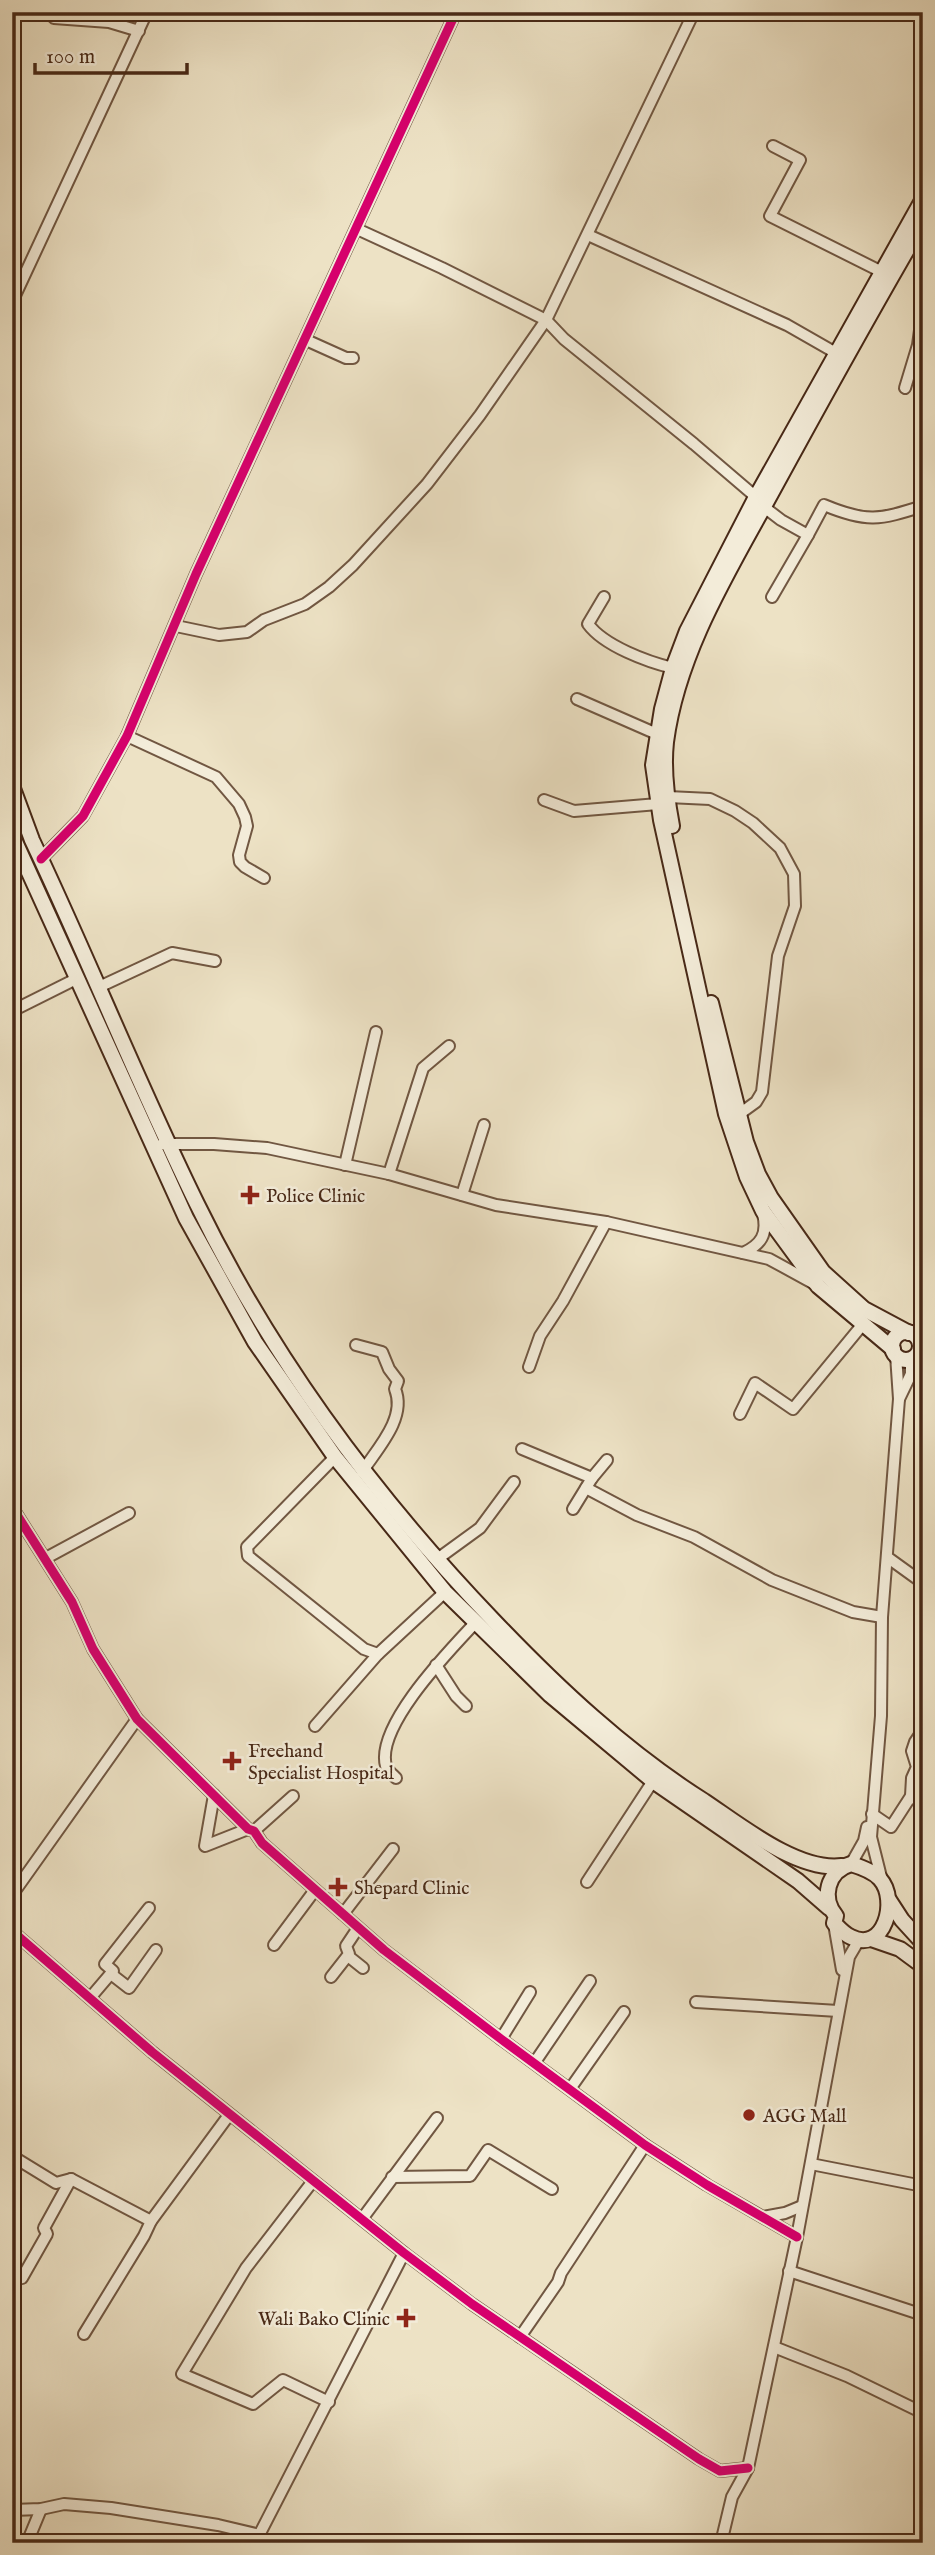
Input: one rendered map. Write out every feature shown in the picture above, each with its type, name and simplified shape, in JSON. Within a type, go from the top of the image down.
[{"type":"main road","points":[[917,1345],[904,1360],[818,1286],[763,1211],[747,1177],[726,1114],[663,801],[666,742],[677,692],[698,634],[760,502],[836,353],[923,200]]},
{"type":"main road","points":[[917,1345],[864,1308],[823,1272],[771,1198],[758,1174],[738,1115],[653,765],[657,734],[673,668],[692,621],[923,222]]},
{"type":"main road","points":[[12,786],[41,859],[198,1205],[252,1308],[362,1472],[436,1560],[544,1674],[643,1758],[689,1792],[776,1847],[823,1868],[846,1865],[874,1874],[882,1881],[902,1920],[923,1942]]},
{"type":"main road","points":[[12,835],[15,854],[186,1218],[255,1342],[335,1457],[445,1592],[550,1695],[653,1781],[798,1881],[829,1908],[836,1916],[834,1923],[850,1937],[900,1949],[923,1966]]},
{"type":"main road","points":[[894,1352],[896,1336],[917,1345]]},
{"type":"main road","points":[[829,1908],[828,1885],[833,1874],[846,1865]]},
{"type":"main road","points":[[865,1939],[878,1934],[889,1911],[889,1899]]},
{"type":"street","points":[[12,302],[148,12]]},
{"type":"street","points":[[41,859],[83,816],[127,736],[197,574],[456,12]]},
{"type":"street","points":[[176,626],[219,635],[247,632],[264,620],[305,604],[354,565],[427,484],[480,415],[546,320],[694,12]]},
{"type":"street","points":[[54,18],[109,22],[139,31]]},
{"type":"street","points":[[773,146],[800,160],[770,216],[882,272]]},
{"type":"street","points":[[357,229],[546,320],[564,339],[694,444],[760,502],[808,534]]},
{"type":"street","points":[[588,235],[776,319],[836,353]]},
{"type":"street","points":[[905,388],[918,345],[923,308]]},
{"type":"street","points":[[306,340],[346,358],[353,358]]},
{"type":"street","points":[[772,597],[824,505],[852,517],[877,518],[923,506]]},
{"type":"street","points":[[604,597],[589,624],[591,628],[649,662],[673,668]]},
{"type":"street","points":[[577,699],[657,734]]},
{"type":"street","points":[[127,736],[216,777],[239,804],[245,817],[247,825],[239,855],[240,862],[264,878]]},
{"type":"street","points":[[544,800],[574,811],[663,801],[710,799],[753,823],[780,848],[794,874],[795,906],[778,956],[762,1092],[756,1102],[738,1115]]},
{"type":"street","points":[[99,987],[172,953],[215,961]]},
{"type":"street","points":[[12,1011],[76,979]]},
{"type":"street","points":[[345,1165],[376,1032]]},
{"type":"street","points":[[389,1174],[423,1068],[449,1046]]},
{"type":"street","points":[[462,1195],[484,1125]]},
{"type":"street","points":[[152,1144],[214,1144],[267,1148],[389,1174],[508,1207],[606,1222],[742,1253],[775,1262],[818,1286]]},
{"type":"street","points":[[742,1253],[755,1247],[764,1236],[766,1227],[763,1211]]},
{"type":"street","points":[[529,1367],[540,1336],[563,1301],[606,1222]]},
{"type":"street","points":[[740,1415],[755,1383],[793,1409],[863,1324]]},
{"type":"street","points":[[356,1345],[382,1352],[398,1381],[395,1390],[398,1412],[362,1472]]},
{"type":"street","points":[[899,1399],[911,1374],[917,1345]]},
{"type":"street","points":[[882,1881],[871,1837],[881,1716],[882,1617],[899,1399],[894,1352]]},
{"type":"street","points":[[522,1449],[589,1483],[638,1515],[694,1537],[772,1580],[853,1612],[882,1617]]},
{"type":"street","points":[[335,1457],[247,1547],[248,1556],[364,1649],[378,1654]]},
{"type":"street","points":[[573,1509],[607,1460]]},
{"type":"street","points":[[436,1560],[480,1528],[514,1482]]},
{"type":"street","points":[[13,1510],[46,1558],[72,1602],[93,1649],[137,1719],[262,1843],[358,1928],[501,2039],[536,2062],[645,2145],[707,2185],[797,2237]]},
{"type":"street","points":[[46,1558],[129,1513]]},
{"type":"street","points":[[887,1557],[923,1583]]},
{"type":"street","points":[[315,1726],[378,1654],[445,1592]]},
{"type":"street","points":[[396,1778],[387,1769],[385,1756],[391,1735],[412,1695],[476,1622]]},
{"type":"street","points":[[436,1665],[456,1696],[466,1706]]},
{"type":"street","points":[[12,1895],[137,1719]]},
{"type":"street","points":[[872,1814],[891,1827],[911,1796],[916,1767],[912,1751],[923,1730]]},
{"type":"street","points":[[912,1751],[923,1758]]},
{"type":"street","points":[[587,1882],[653,1781]]},
{"type":"street","points":[[214,1795],[205,1846],[251,1830],[293,1796]]},
{"type":"street","points":[[911,1796],[923,1805]]},
{"type":"street","points":[[846,1865],[864,1841],[872,1814]]},
{"type":"street","points":[[343,1914],[393,1849]]},
{"type":"street","points":[[274,1945],[316,1890]]},
{"type":"street","points":[[90,1998],[113,1971],[105,1964],[149,1908]]},
{"type":"street","points":[[834,1923],[841,1954],[841,1994]]},
{"type":"street","points":[[331,1977],[348,1956],[346,1946],[358,1928]]},
{"type":"street","points":[[13,1934],[229,2115],[404,2253],[709,2465],[720,2471],[748,2468]]},
{"type":"street","points":[[722,2543],[732,2497],[748,2468],[797,2237],[849,1957],[865,1939]]},
{"type":"street","points":[[111,1974],[129,1988],[156,1950]]},
{"type":"street","points":[[348,1956],[363,1968]]},
{"type":"street","points":[[536,2062],[590,1981]]},
{"type":"street","points":[[501,2039],[530,1992]]},
{"type":"street","points":[[696,2002],[838,2011]]},
{"type":"street","points":[[570,2089],[624,2012]]},
{"type":"street","points":[[84,2334],[151,2221],[229,2115]]},
{"type":"street","points":[[362,2219],[438,2118]]},
{"type":"street","points":[[520,2336],[558,2282],[561,2273],[645,2145]]},
{"type":"street","points":[[392,2177],[470,2176],[488,2150],[552,2189]]},
{"type":"street","points":[[12,2156],[57,2183],[71,2179],[151,2221]]},
{"type":"street","points":[[811,2164],[923,2186]]},
{"type":"street","points":[[12,2274],[22,2278],[47,2234],[44,2228],[71,2179]]},
{"type":"street","points":[[313,2181],[246,2268],[182,2374],[253,2404],[284,2380],[329,2402]]},
{"type":"street","points":[[763,2217],[785,2213],[802,2206]]},
{"type":"street","points":[[12,2510],[41,2509],[64,2504],[111,2508],[218,2525],[257,2539],[404,2253]]},
{"type":"street","points":[[789,2271],[923,2315]]},
{"type":"street","points":[[774,2347],[847,2376],[923,2413]]},
{"type":"street","points":[[27,2543],[41,2509]]},
{"type":"cycle path","points":[[41,859],[83,816],[127,736],[196,574],[456,12]]},
{"type":"cycle path","points":[[12,1507],[72,1602],[93,1649],[137,1719],[248,1829],[254,1831],[262,1843],[384,1950],[501,2039],[645,2145],[707,2185],[797,2237]]},
{"type":"cycle path","points":[[12,1931],[152,2052],[472,2304],[699,2459],[720,2471],[748,2468]]},
{"type":"place","name":"Police Clinic","points":[[250,1195]]},
{"type":"place","name":"Freehand Specialist Hospital","points":[[232,1761]]},
{"type":"place","name":"Shepard Clinic","points":[[338,1887]]},
{"type":"place","name":"AGG Mall","points":[[749,2115]]},
{"type":"place","name":"Wali Bako Clinic","points":[[406,2318]]}]
